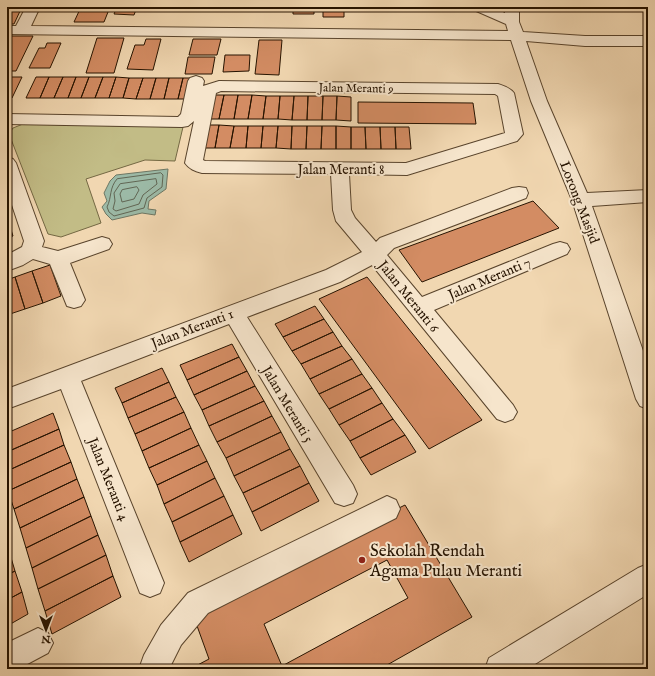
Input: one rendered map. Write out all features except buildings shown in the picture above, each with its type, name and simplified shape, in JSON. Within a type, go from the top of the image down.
[{"type":"street","points":[[14,30],[33,7]]},
{"type":"street","points":[[479,7],[514,22],[585,42],[648,41]]},
{"type":"street","points":[[14,30],[514,22]]},
{"type":"street","name":"Lorong Masjid","points":[[514,22],[539,101],[581,200],[648,399]]},
{"type":"street","points":[[7,119],[182,122],[189,116],[196,81]]},
{"type":"street","name":"Jalan Meranti 9","points":[[202,124],[208,90],[219,86],[498,89],[506,93],[513,125]]},
{"type":"street","name":"Jalan Meranti 8","points":[[202,124],[194,162],[202,167],[340,169],[407,169],[511,137],[514,134],[513,125]]},
{"type":"street","points":[[7,163],[34,241],[31,251],[16,260],[7,263]]},
{"type":"street","name":"Jalan Meranti 6","points":[[340,169],[342,210],[346,221],[505,412]]},
{"type":"street","name":"Jalan Meranti 1","points":[[7,399],[333,276],[375,254],[387,243],[519,193]]},
{"type":"street","points":[[581,200],[648,196]]},
{"type":"street","points":[[31,251],[58,259],[102,244]]},
{"type":"street","name":"Jalan Meranti 7","points":[[419,308],[560,249]]},
{"type":"street","points":[[58,259],[74,300]]},
{"type":"street","name":"Jalan Meranti 5","points":[[233,313],[344,494]]},
{"type":"street","name":"Jalan Meranti 4","points":[[68,376],[150,583]]},
{"type":"street","points":[[154,669],[154,665],[171,635],[198,603],[387,508]]},
{"type":"street","points":[[500,669],[648,578]]},
{"type":"street","points":[[7,659],[38,643]]},
{"type":"shaded area","points":[[23,124],[183,127],[175,161],[145,160],[86,179],[101,223],[61,237],[48,234],[9,134],[13,128]]},
{"type":"water","points":[[168,169],[166,189],[149,201],[148,209],[156,210],[155,215],[142,213],[112,220],[106,214],[102,207],[107,201],[104,193],[110,181],[116,175]]},
{"type":"place","name":"Sekolah Rendah Agama Pulau Meranti","points":[[362,560]]}]
